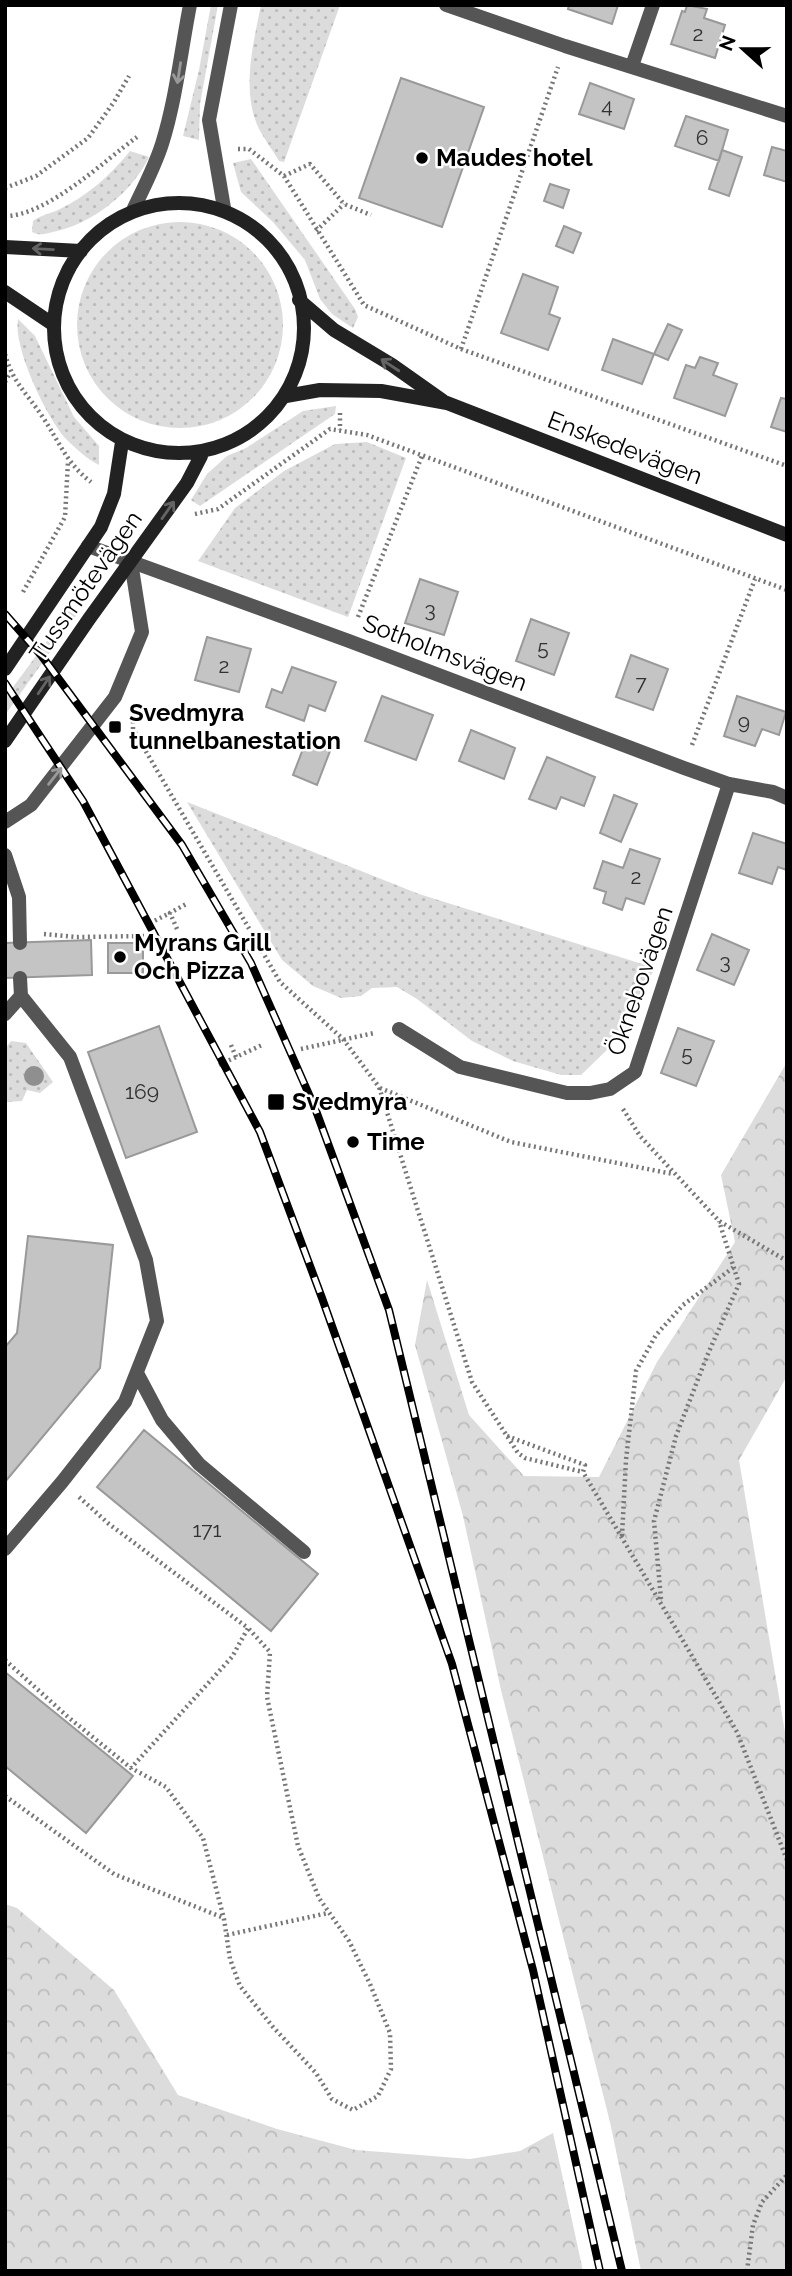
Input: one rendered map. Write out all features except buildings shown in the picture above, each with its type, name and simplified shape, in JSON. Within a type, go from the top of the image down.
[{"type":"street","points":[[134,208],[162,144],[176,90],[190,5]]},
{"type":"street","points":[[223,208],[209,120],[231,5]]},
{"type":"street","points":[[446,5],[565,46],[787,116]]},
{"type":"street","points":[[632,66],[653,5]]},
{"type":"street","points":[[189,200],[223,208],[252,227],[276,250],[297,289],[306,335],[298,374],[286,397],[241,438],[201,456],[158,453],[122,442],[86,413],[60,373],[54,325],[63,284],[81,251],[104,225],[134,208],[154,202],[189,200]]},
{"type":"street","points":[[5,247],[81,251]]},
{"type":"street","points":[[5,292],[54,325]]},
{"type":"street","name":"Enskedevägen","points":[[299,300],[334,330],[447,403]]},
{"type":"street","name":"Enskedevägen","points":[[286,397],[320,390],[381,391],[447,403],[787,534]]},
{"type":"street","name":"Tussmötevägen","points":[[5,668],[101,527],[114,494],[122,442]]},
{"type":"street","name":"Tussmötevägen","points":[[5,741],[187,483],[201,456]]},
{"type":"street","name":"Sotholmsvägen","points":[[88,547],[349,640],[684,768],[729,784],[787,798]]},
{"type":"street","points":[[5,822],[31,805],[115,697],[142,632],[131,562]]},
{"type":"street","name":"Öknebovägen","points":[[399,1029],[460,1066],[567,1093],[590,1093],[610,1089],[635,1072],[729,784]]},
{"type":"street","points":[[5,855],[19,897],[20,937]]},
{"type":"street","points":[[5,1549],[125,1402],[157,1321],[146,1260],[70,1057],[22,996],[20,978]]},
{"type":"street","points":[[5,1014],[22,996]]},
{"type":"street","points":[[137,1373],[162,1420],[199,1464],[304,1552]]},
{"type":"path","points":[[461,349],[565,46]]},
{"type":"path","points":[[5,188],[36,176],[88,138],[129,76]]},
{"type":"path","points":[[5,216],[17,216],[60,197],[139,136]]},
{"type":"path","points":[[249,149],[284,176],[364,305],[461,349],[787,466]]},
{"type":"path","points":[[284,176],[310,164],[344,204],[371,215]]},
{"type":"path","points":[[316,231],[344,204]]},
{"type":"path","points":[[5,354],[10,373],[42,416],[68,461],[99,488]]},
{"type":"path","points":[[5,382],[10,373]]},
{"type":"path","points":[[191,514],[218,509],[330,429],[367,435],[787,590]]},
{"type":"path","points":[[349,640],[422,456]]},
{"type":"path","points":[[19,599],[65,517],[68,461]]},
{"type":"path","points":[[684,768],[755,579]]},
{"type":"path","points":[[134,708],[133,729],[245,929],[280,982],[343,1039],[379,1087],[472,1382],[518,1453],[525,1458],[583,1472],[737,1731],[787,1860]]},
{"type":"path","points":[[150,923],[188,904]]},
{"type":"path","points":[[170,913],[177,929]]},
{"type":"path","points":[[20,937],[144,936]]},
{"type":"path","points":[[301,1049],[399,1029]]},
{"type":"path","points":[[231,1045],[236,1057]]},
{"type":"path","points":[[219,1065],[262,1045]]},
{"type":"path","points":[[379,1087],[512,1142],[673,1174]]},
{"type":"path","points":[[610,1089],[640,1136],[719,1221],[787,1261]]},
{"type":"path","points":[[662,1603],[654,1521],[676,1436],[739,1284],[719,1221]]},
{"type":"path","points":[[622,1536],[626,1460],[636,1371],[656,1335],[674,1315],[734,1267]]},
{"type":"path","points":[[507,1436],[585,1465],[583,1472]]},
{"type":"path","points":[[5,1660],[68,1717],[131,1768],[166,1787],[203,1838],[225,1919],[230,1959],[240,1986],[273,2027],[316,2073],[332,2099],[353,2110],[378,2096],[391,2068],[390,2033],[354,1952],[319,1898],[298,1846],[267,1698],[270,1652],[248,1628],[110,1524],[62,1482]]},
{"type":"path","points":[[131,1768],[232,1657],[248,1628]]},
{"type":"path","points":[[5,1796],[114,1874],[225,1919]]},
{"type":"path","points":[[227,1935],[329,1913]]},
{"type":"path","points":[[747,2271],[753,2225],[762,2202],[787,2175]]},
{"type":"green space","points":[[211,5],[218,5],[200,104],[199,140],[183,136]]},
{"type":"green space","points":[[261,5],[340,5],[284,162],[279,161],[259,129],[251,99],[250,68]]},
{"type":"green space","points":[[130,151],[149,157],[132,183],[109,205],[68,228],[42,234],[32,232],[33,221],[88,192]]},
{"type":"green space","points":[[251,159],[355,309],[358,317],[353,328],[332,314],[320,299],[305,260],[273,222],[241,192],[233,163]]},
{"type":"green space","points":[[180,222],[219,230],[253,252],[275,286],[283,325],[275,364],[253,398],[219,420],[180,428],[141,420],[107,398],[85,364],[77,325],[85,286],[107,252],[141,230]]},
{"type":"green space","points":[[18,319],[35,336],[74,417],[99,446],[99,465],[65,438],[40,398],[21,347]]},
{"type":"green space","points":[[336,406],[335,414],[200,506],[191,500],[207,474],[227,456],[246,448],[303,411]]},
{"type":"green space","points":[[367,442],[406,458],[348,617],[198,561],[235,508],[284,471],[335,444]]},
{"type":"green space","points":[[72,607],[78,613],[5,715],[5,698]]},
{"type":"green space","points":[[187,802],[419,894],[655,968],[612,1045],[581,1075],[561,1075],[513,1061],[472,1041],[397,987],[372,988],[361,996],[341,998],[313,986],[282,960]]},
{"type":"green space","points":[[11,1041],[26,1043],[53,1082],[40,1093],[27,1090],[22,1101],[6,1102],[5,1049]]},
{"type":"green space","points":[[787,1062],[787,1376],[739,1460],[787,1744],[787,2271],[641,2271],[610,2122],[501,1690],[463,1516],[415,1345],[427,1280],[469,1415],[524,1476],[599,1477],[657,1362],[735,1242],[721,1175]]},
{"type":"green space","points":[[5,1904],[17,1908],[114,1990],[178,2095],[277,2129],[356,2150],[470,2159],[520,2151],[553,2133],[583,2271],[5,2271]]},
{"type":"railway","points":[[5,614],[41,655],[182,845],[251,963],[315,1108],[389,1310],[622,2271]]},
{"type":"railway","points":[[5,683],[83,801],[260,1132],[452,1664],[533,1970],[600,2271]]},
{"type":"place","name":"Maudes hotel","points":[[422,158]]},
{"type":"place","name":"Svedmyra tunnelbanestation","points":[[115,727]]},
{"type":"place","name":"Myrans Grill Och Pizza","points":[[120,957]]},
{"type":"place","name":"Svedmyra","points":[[276,1102]]},
{"type":"place","name":"Time","points":[[353,1142]]}]
